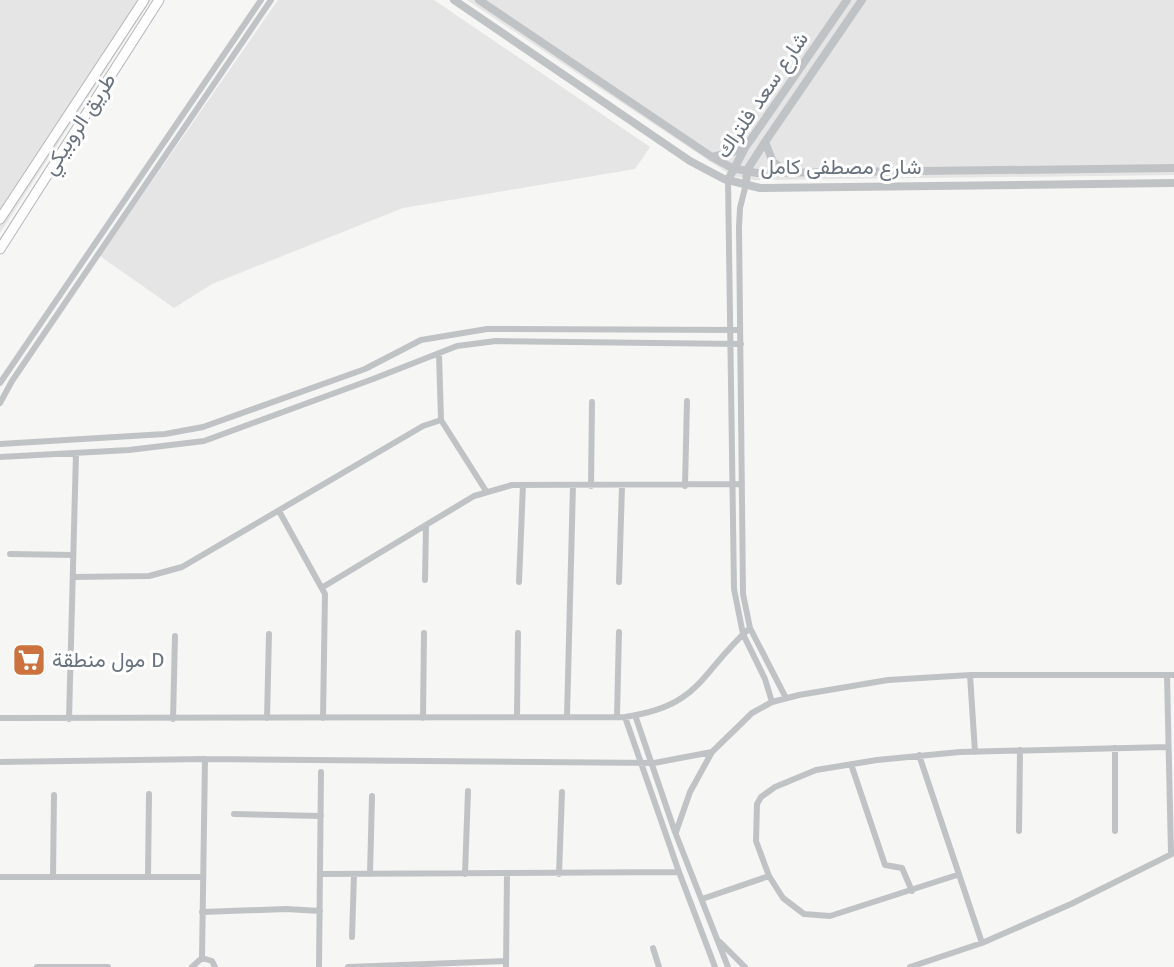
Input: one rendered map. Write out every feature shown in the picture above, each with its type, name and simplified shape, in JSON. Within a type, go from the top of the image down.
[{"type":"main road","name":"طريق الروبيكي","points":[[0,219],[144,0]]},
{"type":"main road","name":"طريق الروبيكي","points":[[0,249],[159,0]]},
{"type":"street","points":[[0,383],[261,0]]},
{"type":"street","points":[[0,403],[12,381],[271,0]]},
{"type":"street","name":"شارع مصطفى كامل","points":[[454,0],[657,140],[728,180],[767,188],[1174,183]]},
{"type":"street","name":"شارع مصطفى كامل","points":[[479,0],[712,158],[732,168],[757,173],[1174,168]]},
{"type":"street","name":"شارع سعد فلتراك","points":[[728,180],[732,168],[745,148],[848,0]]},
{"type":"street","name":"شارع سعد فلتراك","points":[[746,184],[747,170],[862,0]]},
{"type":"street","points":[[785,90],[795,97]]},
{"type":"street","points":[[776,103],[786,111]]},
{"type":"street","points":[[765,142],[773,162],[792,172]]},
{"type":"street","points":[[712,158],[745,148]]},
{"type":"street","points":[[728,180],[734,589],[743,634],[768,685],[772,702]]},
{"type":"street","points":[[746,184],[740,208],[739,227],[743,594],[750,628],[786,698]]},
{"type":"street","points":[[729,227],[739,227]]},
{"type":"street","points":[[0,444],[165,434],[203,427],[365,369],[421,340],[454,333],[487,329],[716,332],[740,330]]},
{"type":"street","points":[[0,457],[153,448],[204,441],[457,346],[488,342],[741,344]]},
{"type":"street","points":[[439,354],[441,420],[486,491]]},
{"type":"street","points":[[685,486],[687,401]]},
{"type":"street","points":[[591,486],[592,402]]},
{"type":"street","points":[[73,577],[132,577],[166,572],[197,559],[423,426],[441,420]]},
{"type":"street","points":[[69,719],[76,453]]},
{"type":"street","points":[[323,587],[486,491],[523,485],[742,484]]},
{"type":"street","points":[[519,582],[523,485]]},
{"type":"street","points":[[567,716],[573,485]]},
{"type":"street","points":[[619,582],[621,486]]},
{"type":"street","points":[[279,511],[323,587],[326,601],[323,718]]},
{"type":"street","points":[[425,580],[426,526]]},
{"type":"street","points":[[10,554],[73,555]]},
{"type":"street","points":[[0,718],[625,717],[664,708],[695,690],[750,628]]},
{"type":"street","points":[[617,716],[619,632]]},
{"type":"street","points":[[423,718],[424,633]]},
{"type":"street","points":[[517,716],[518,633]]},
{"type":"street","points":[[267,718],[269,634]]},
{"type":"street","points":[[173,719],[175,636]]},
{"type":"street","points":[[970,675],[975,752]]},
{"type":"street","points":[[675,832],[690,792],[712,752],[752,714],[772,702],[888,680],[970,675],[1171,675],[1167,747],[1172,854],[1071,904],[982,943],[910,967]]},
{"type":"street","points":[[635,715],[654,763],[675,832],[728,967]]},
{"type":"street","points":[[625,717],[643,763],[679,873],[715,967]]},
{"type":"street","points":[[957,875],[912,891],[822,917],[804,914],[790,905],[769,876],[756,841],[755,818],[761,797],[775,787],[816,770],[919,755],[1167,747]]},
{"type":"street","points":[[1115,748],[1115,831]]},
{"type":"street","points":[[1019,831],[1020,750]]},
{"type":"street","points":[[0,762],[205,759],[654,763],[712,752]]},
{"type":"street","points":[[919,755],[957,875],[982,943]]},
{"type":"street","points":[[192,967],[202,958],[205,759]]},
{"type":"street","points":[[850,764],[885,866],[902,868],[912,891]]},
{"type":"street","points":[[319,967],[321,772]]},
{"type":"street","points":[[465,874],[468,791]]},
{"type":"street","points":[[559,874],[562,792]]},
{"type":"street","points":[[148,877],[149,794]]},
{"type":"street","points":[[53,877],[54,795]]},
{"type":"street","points":[[370,874],[372,796]]},
{"type":"street","points":[[234,814],[321,816]]},
{"type":"street","points":[[320,874],[679,873]]},
{"type":"street","points":[[352,937],[354,874]]},
{"type":"street","points":[[348,967],[506,964],[507,874]]},
{"type":"street","points":[[702,899],[769,876]]},
{"type":"street","points":[[0,877],[202,877]]},
{"type":"street","points":[[202,912],[286,909],[320,911]]},
{"type":"street","points":[[718,940],[745,967]]},
{"type":"street","points":[[653,948],[659,967]]},
{"type":"street","points":[[202,958],[212,961],[215,967]]},
{"type":"street","points":[[37,967],[108,967]]},
{"type":"shaded area","points":[[0,0],[151,0],[0,233]]},
{"type":"shaded area","points":[[278,0],[434,0],[650,147],[635,169],[403,208],[212,284],[174,308],[100,256]]},
{"type":"shaded area","points":[[467,0],[1174,0],[1174,175],[754,180],[732,176]]},
{"type":"place","name":"مول منطقة D","points":[[29,660]]}]
